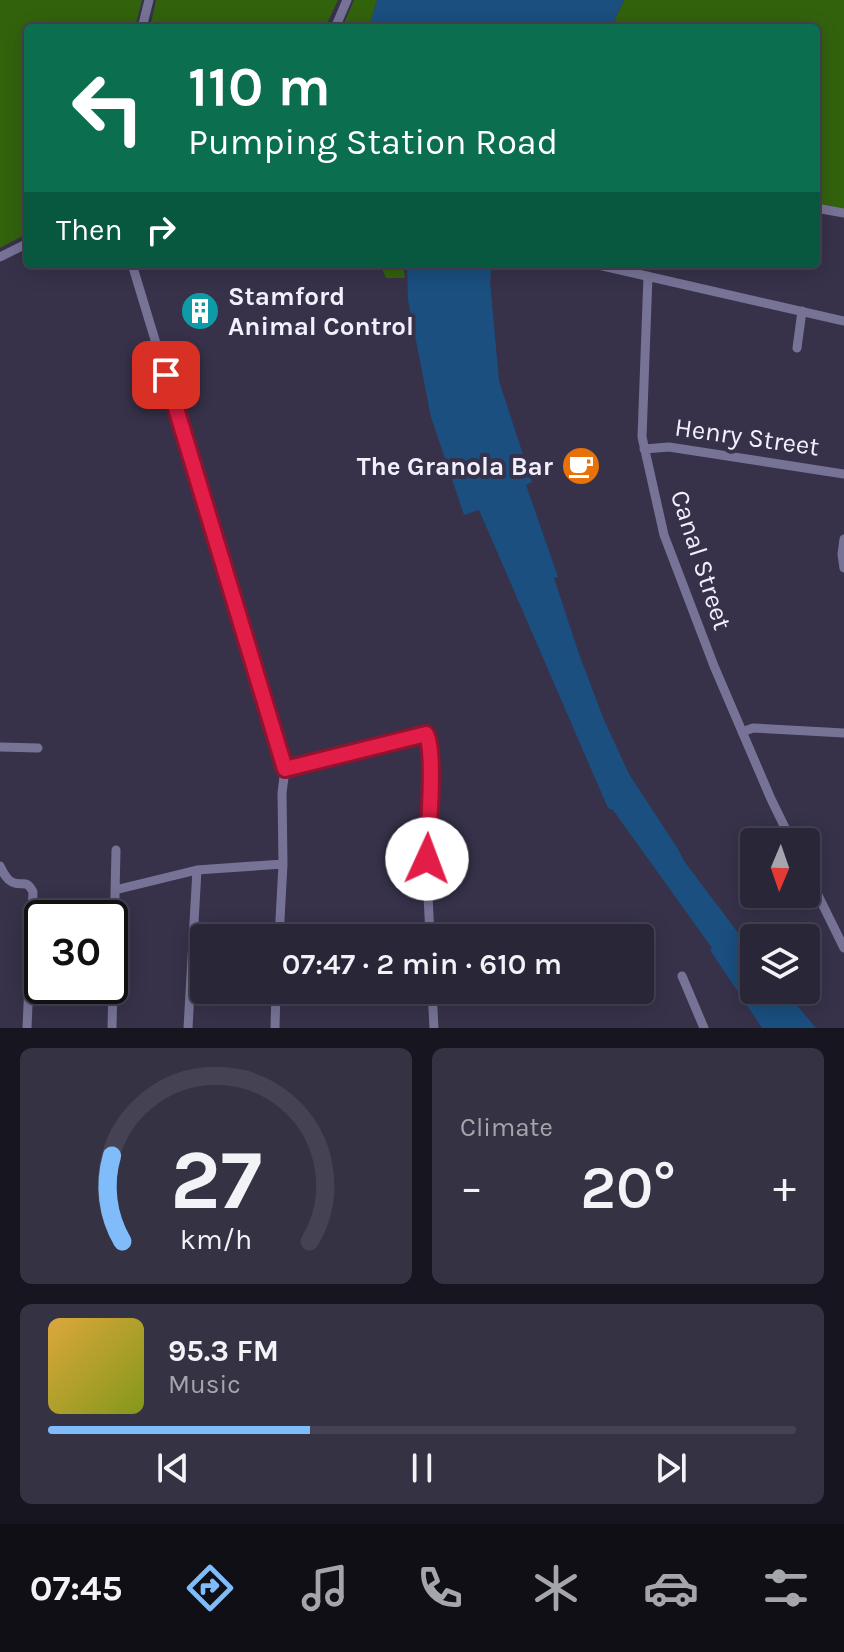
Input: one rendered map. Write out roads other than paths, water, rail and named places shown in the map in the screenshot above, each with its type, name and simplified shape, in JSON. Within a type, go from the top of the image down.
[{"type":"street","points":[[143,24],[149,0]]},
{"type":"street","points":[[337,24],[347,0]]},
{"type":"street","points":[[820,209],[844,213]]},
{"type":"street","points":[[0,257],[24,245]]},
{"type":"street","points":[[133,268],[285,769],[280,924]]},
{"type":"street","points":[[612,268],[844,321]]},
{"type":"street","name":"Canal Street","points":[[648,276],[642,432],[669,551],[714,666],[785,828]]},
{"type":"street","points":[[797,348],[802,311]]},
{"type":"street","name":"Henry Street","points":[[644,449],[669,447],[844,474]]},
{"type":"street","points":[[844,539],[844,568]]},
{"type":"street","points":[[742,732],[753,728],[844,733]]},
{"type":"street","points":[[285,769],[426,734],[429,737],[429,924]]},
{"type":"street","points":[[0,747],[38,748]]},
{"type":"street","points":[[112,1028],[116,850]]},
{"type":"street","points":[[115,890],[197,870],[283,864]]},
{"type":"street","points":[[0,866],[8,880],[15,884],[25,883],[31,886],[33,892],[27,1028]]},
{"type":"street","points":[[188,1028],[197,870]]},
{"type":"street","points":[[820,899],[844,948]]},
{"type":"street","points":[[682,976],[704,1028]]},
{"type":"street","points":[[275,1028],[276,1004]]},
{"type":"street","points":[[433,1004],[434,1028]]},
{"type":"water","points":[[377,0],[624,0],[613,24],[370,24]]},
{"type":"water","points":[[407,268],[492,268],[499,381],[532,482],[526,485],[558,577],[554,578],[579,654],[629,774],[684,861],[740,935],[740,995],[710,950],[712,948],[613,810],[608,808],[479,510],[464,515],[431,417],[408,300]]},
{"type":"water","points":[[746,1004],[796,1004],[816,1028],[762,1028]]},
{"type":"place","name":"Stamford Animal Control","points":[[200,311]]},
{"type":"place","name":"The Granola Bar","points":[[581,466]]}]
